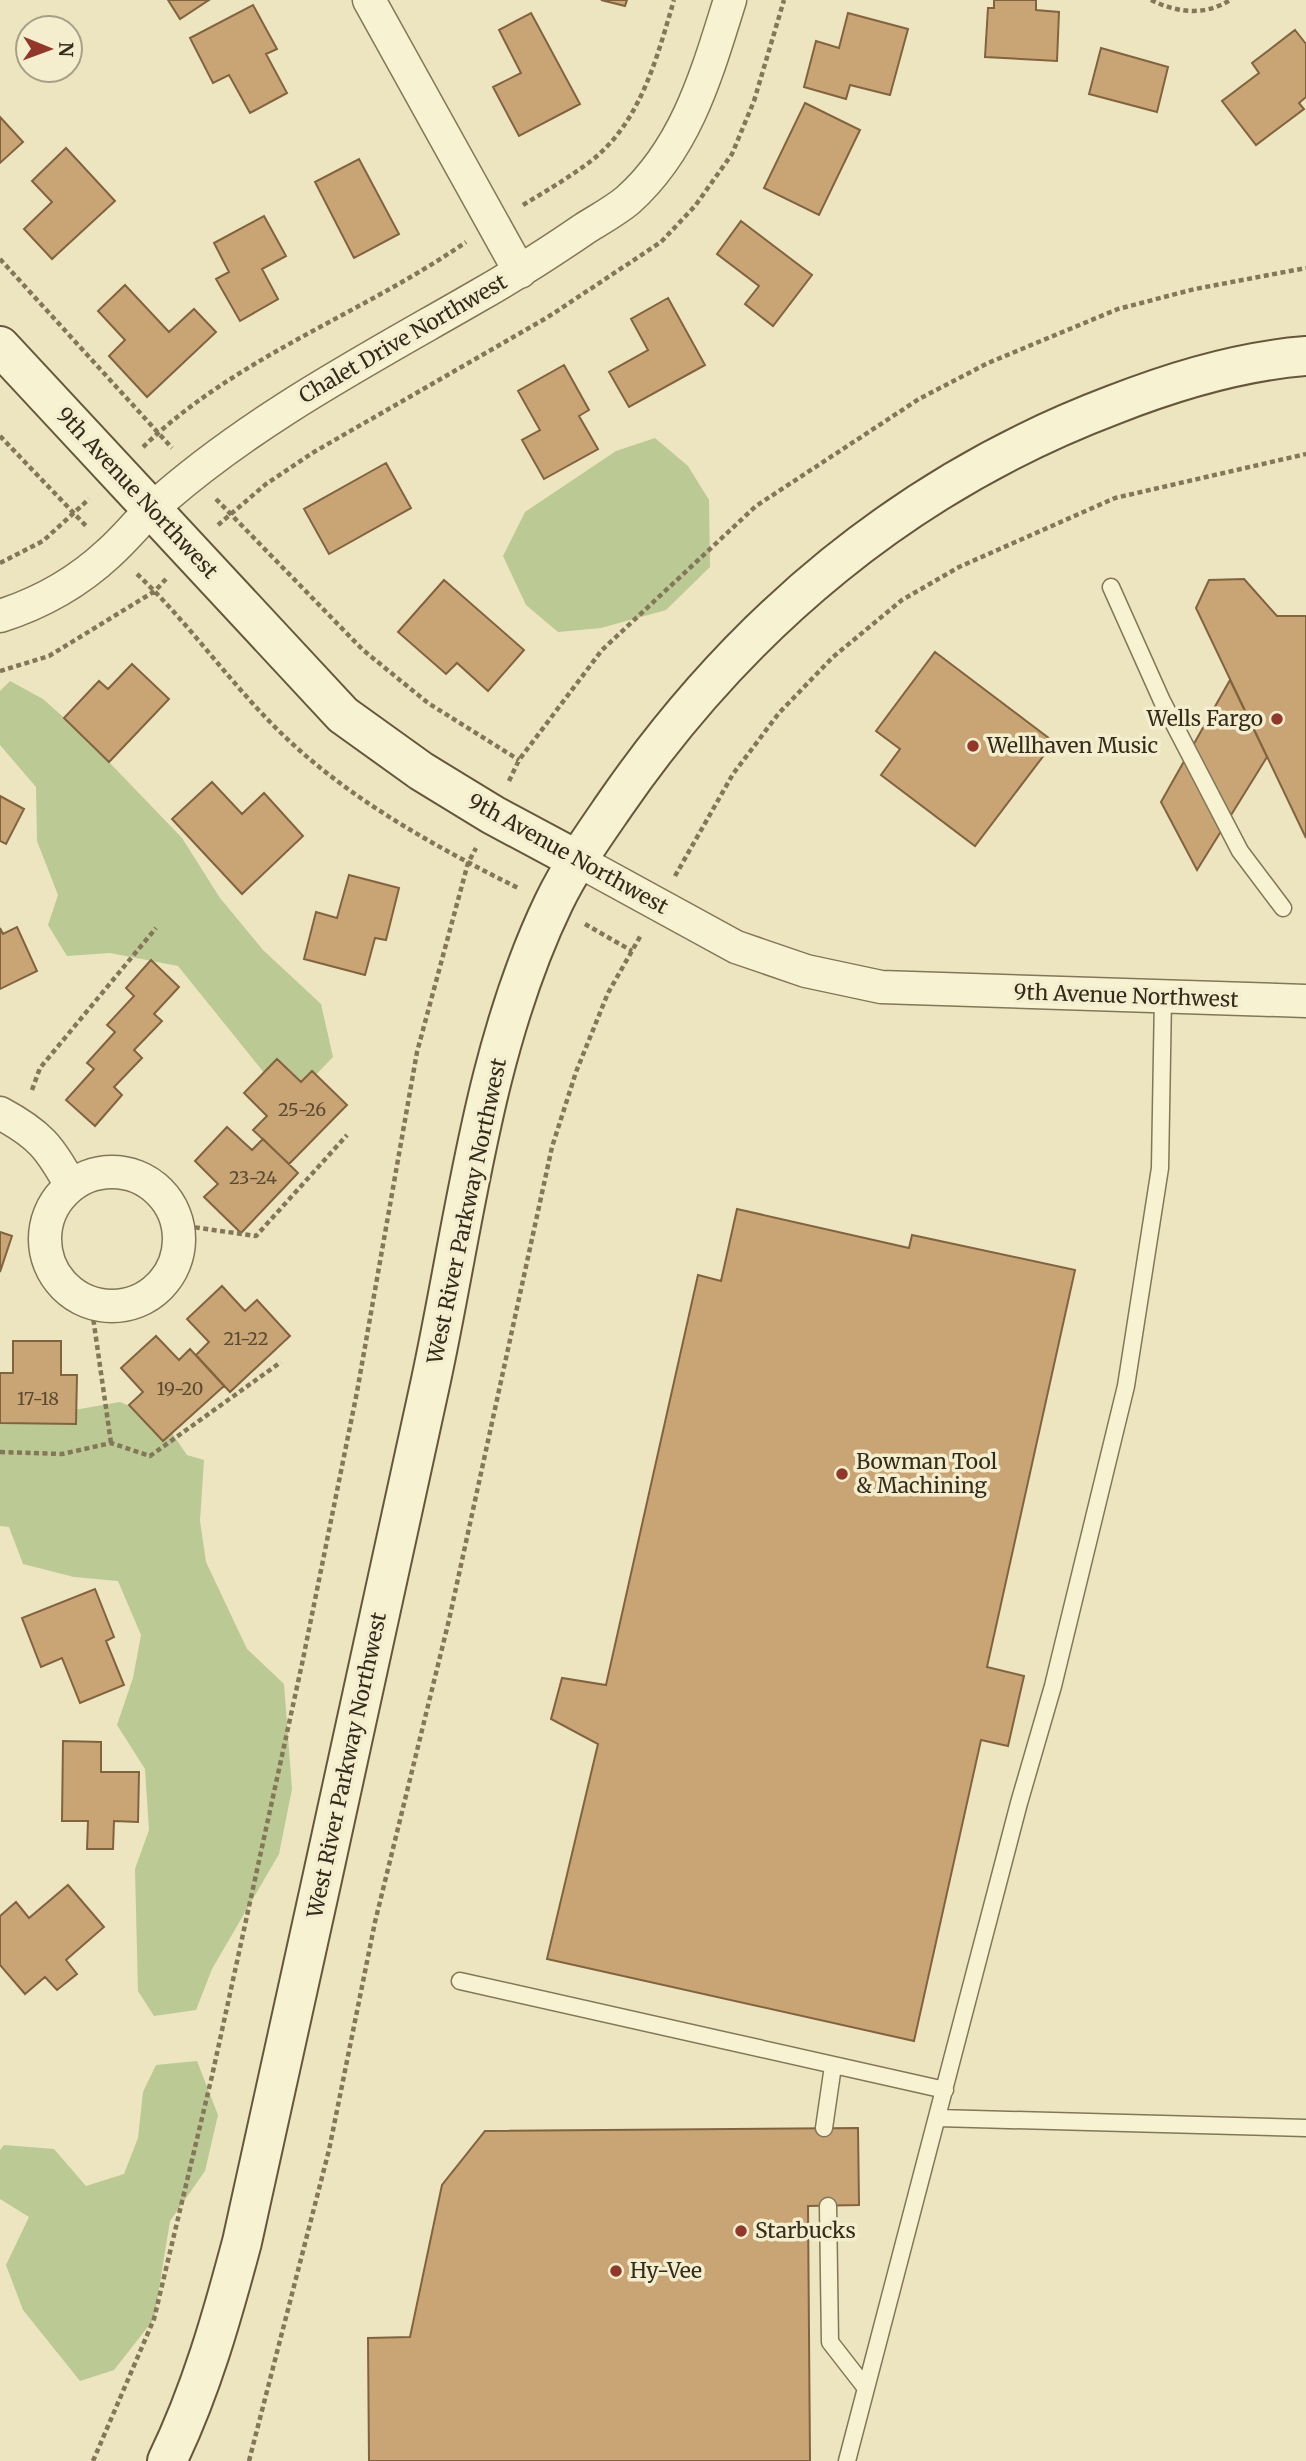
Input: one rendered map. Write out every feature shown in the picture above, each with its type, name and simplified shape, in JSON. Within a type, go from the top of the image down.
[{"type":"main road","name":"9th Avenue Northwest","points":[[0,346],[343,715],[421,771],[493,815],[577,859]]},
{"type":"main road","name":"West River Parkway Northwest","points":[[167,2461],[187,2419],[220,2323],[242,2242],[436,1354],[472,1168],[513,1006],[552,905],[577,859],[658,741],[781,609],[873,533],[996,455],[1075,419],[1146,392],[1230,368],[1306,356]]},
{"type":"street","points":[[369,0],[520,272]]},
{"type":"street","name":"Chalet Drive Northwest","points":[[0,616],[29,607],[71,583],[110,553],[152,509],[236,441],[285,407],[520,272],[627,201],[654,172],[685,128],[704,83],[730,0]]},
{"type":"street","name":"9th Avenue Northwest","points":[[577,859],[736,947],[806,971],[881,987],[1306,1001]]},
{"type":"street","points":[[11,1118],[51,1148],[71,1186]]},
{"type":"street","points":[[103,1172],[129,1173],[150,1183],[169,1203],[178,1225],[178,1254],[167,1279],[147,1297],[119,1306],[91,1303],[65,1288],[51,1267],[45,1244],[52,1209],[71,1186],[103,1172]]},
{"type":"lane","points":[[1111,587],[1163,701],[1240,852],[1283,908]]},
{"type":"lane","points":[[847,2461],[1019,1803],[1060,1660],[1126,1386],[1160,1168],[1163,997]]},
{"type":"lane","points":[[460,1981],[945,2090]]},
{"type":"lane","points":[[824,2128],[834,2066]]},
{"type":"lane","points":[[938,2118],[1306,2129]]},
{"type":"lane","points":[[828,2206],[830,2342],[865,2387]]},
{"type":"path","points":[[0,259],[159,432],[258,362],[444,258],[593,160],[639,102],[655,64],[674,0]]},
{"type":"path","points":[[1151,0],[1190,13],[1217,8],[1230,0]]},
{"type":"path","points":[[229,514],[363,650],[428,703],[519,760],[602,650],[756,506],[919,399],[988,363],[1118,309],[1195,289],[1306,268]]},
{"type":"path","points":[[0,436],[73,514],[43,541],[0,563]]},
{"type":"path","points":[[249,2461],[329,2150],[375,1922],[449,1620],[552,1147],[576,1072],[608,993],[733,774],[779,713],[833,657],[902,600],[959,567],[1115,498],[1306,454]]},
{"type":"path","points":[[0,671],[49,656],[155,591],[280,732],[335,779],[399,823],[468,863],[417,1052],[352,1420],[212,2076],[154,2319],[93,2461]]},
{"type":"path","points":[[11,1118],[40,1068],[156,928]]},
{"type":"path","points":[[178,1225],[256,1236],[347,1135]]},
{"type":"path","points":[[91,1303],[111,1443]]},
{"type":"path","points":[[0,1452],[62,1454],[111,1443],[150,1456],[281,1362]]},
{"type":"green space","points":[[655,438],[688,466],[709,500],[710,567],[666,610],[601,628],[558,632],[526,605],[503,556],[525,512],[616,451]]},
{"type":"green space","points":[[10,681],[43,699],[80,732],[182,838],[220,898],[263,950],[321,1004],[333,1057],[301,1090],[274,1085],[178,966],[110,953],[67,956],[48,925],[58,895],[37,841],[36,787],[0,745],[0,691]]},
{"type":"green space","points":[[120,1402],[163,1420],[187,1455],[204,1460],[200,1521],[206,1562],[247,1649],[284,1684],[292,1789],[279,1854],[212,1969],[196,2010],[154,2016],[138,1991],[135,1869],[149,1830],[145,1769],[117,1725],[133,1678],[141,1635],[118,1581],[74,1577],[23,1564],[9,1527],[0,1526],[0,1423]]},
{"type":"green space","points":[[197,2061],[218,2115],[205,2171],[170,2221],[154,2319],[114,2370],[80,2381],[23,2310],[6,2265],[29,2217],[0,2199],[0,2150],[4,2145],[54,2149],[86,2186],[124,2174],[138,2138],[143,2092],[156,2065]]},
{"type":"building","points":[[168,0],[209,0],[180,19]]},
{"type":"building","points":[[601,0],[627,0],[625,6]]},
{"type":"building","points":[[994,0],[1036,0],[1036,10],[1059,12],[1057,61],[985,57],[988,8],[994,8]]},
{"type":"building","points":[[253,5],[277,49],[266,54],[287,93],[250,113],[229,75],[213,83],[190,38]]},
{"type":"building","points":[[531,13],[580,104],[519,136],[493,87],[521,73],[499,30]]},
{"type":"building","points":[[848,13],[908,29],[890,95],[850,85],[846,99],[804,87],[816,41],[839,48]]},
{"type":"building","points":[[1295,30],[1306,44],[1306,97],[1299,103],[1304,109],[1256,145],[1222,101],[1259,73],[1252,63]]},
{"type":"building","points":[[1101,48],[1168,67],[1157,112],[1089,94]]},
{"type":"building","points":[[805,103],[860,130],[819,215],[764,188]]},
{"type":"building","points":[[0,117],[23,142],[0,163]]},
{"type":"building","points":[[66,148],[115,201],[52,259],[24,229],[52,202],[32,181]]},
{"type":"building","points":[[359,159],[399,234],[354,258],[315,182]]},
{"type":"building","points":[[264,216],[286,256],[262,269],[278,299],[240,321],[216,279],[229,272],[214,243]]},
{"type":"building","points":[[741,221],[812,275],[773,326],[745,304],[759,286],[717,254]]},
{"type":"building","points":[[125,285],[169,332],[194,309],[216,332],[147,397],[109,356],[125,340],[98,311]]},
{"type":"building","points":[[668,298],[705,365],[629,407],[609,372],[648,350],[631,319]]},
{"type":"building","points":[[564,365],[589,410],[579,416],[598,449],[544,479],[522,440],[540,430],[518,391]]},
{"type":"building","points":[[386,463],[411,508],[329,554],[304,509]]},
{"type":"building","name":"Wells Fargo","points":[[1244,579],[1277,616],[1306,616],[1306,838],[1196,608],[1209,580]]},
{"type":"building","points":[[444,580],[524,650],[488,691],[457,663],[446,674],[398,632]]},
{"type":"building","name":"Wellhaven Music","points":[[935,652],[1054,742],[975,846],[881,775],[900,749],[876,731]]},
{"type":"building","points":[[132,664],[169,699],[109,762],[64,718],[99,681],[108,689]]},
{"type":"building","points":[[1230,680],[1267,757],[1197,870],[1161,802]]},
{"type":"building","points":[[212,782],[242,814],[264,793],[303,836],[242,894],[172,819]]},
{"type":"building","points":[[0,796],[24,809],[6,844],[0,841]]},
{"type":"building","points":[[349,875],[399,888],[386,940],[375,938],[365,975],[304,959],[316,912],[337,918]]},
{"type":"building","points":[[17,927],[37,971],[0,989],[0,928],[3,934]]},
{"type":"building","points":[[151,960],[179,987],[154,1014],[162,1021],[134,1050],[142,1058],[114,1087],[122,1095],[95,1126],[66,1100],[94,1069],[87,1063],[115,1032],[107,1025],[134,996],[126,988]]},
{"type":"building","points":[[277,1059],[301,1082],[312,1071],[347,1105],[289,1164],[253,1130],[267,1116],[244,1093]]},
{"type":"building","points":[[227,1127],[252,1150],[263,1139],[298,1173],[241,1233],[204,1197],[218,1184],[195,1161]]},
{"type":"building","name":"Bowman Tool & Machining","points":[[737,1209],[909,1248],[912,1235],[1075,1270],[987,1667],[1024,1676],[1008,1746],[981,1740],[914,2041],[547,1959],[598,1744],[551,1719],[562,1678],[606,1685],[698,1275],[721,1281]]},
{"type":"building","points":[[0,1232],[12,1236],[0,1272]]},
{"type":"building","points":[[222,1286],[245,1311],[257,1300],[290,1336],[230,1392],[196,1355],[209,1342],[187,1319]]},
{"type":"building","points":[[156,1336],[179,1360],[190,1349],[224,1386],[163,1441],[129,1405],[143,1392],[121,1368]]},
{"type":"building","points":[[13,1341],[61,1341],[61,1375],[77,1375],[76,1424],[0,1423],[0,1373],[13,1373]]},
{"type":"building","points":[[95,1589],[114,1637],[106,1641],[124,1685],[80,1703],[62,1658],[41,1667],[22,1618]]},
{"type":"building","points":[[63,1741],[101,1742],[101,1772],[139,1772],[138,1822],[114,1821],[113,1849],[87,1849],[88,1821],[62,1821]]},
{"type":"building","points":[[68,1885],[104,1927],[66,1960],[77,1974],[57,1990],[45,1977],[25,1994],[0,1965],[0,1916],[16,1902],[29,1918]]},
{"type":"building","name":"Hy-Vee","points":[[858,2128],[859,2205],[808,2206],[810,2461],[369,2461],[368,2338],[410,2337],[442,2185],[485,2131]]},
{"type":"place","name":"Wells Fargo","points":[[1277,719]]},
{"type":"place","name":"Wellhaven Music","points":[[973,746]]},
{"type":"place","name":"Bowman Tool & Machining","points":[[842,1474]]},
{"type":"place","name":"Starbucks","points":[[741,2231]]},
{"type":"place","name":"Hy-Vee","points":[[616,2271]]}]
